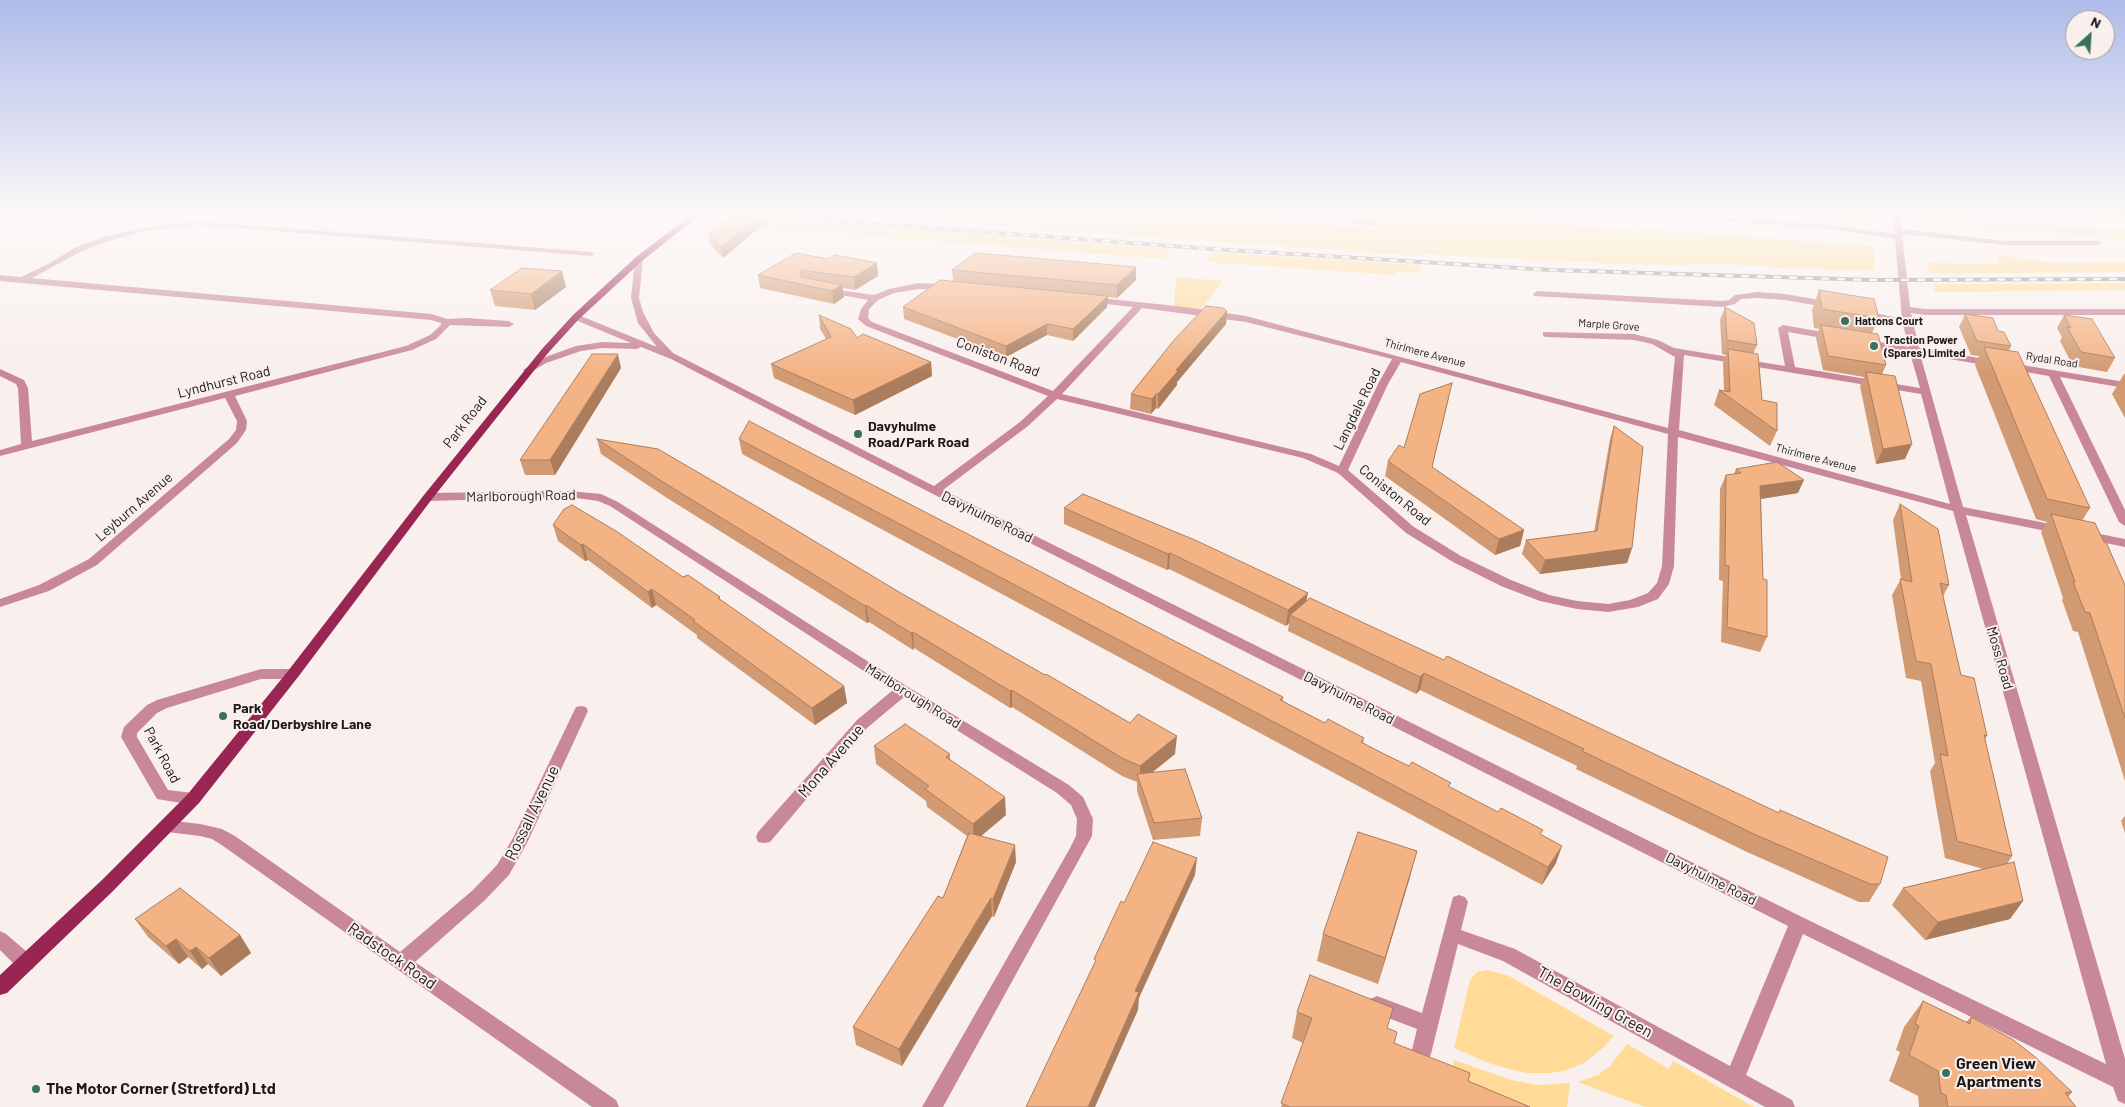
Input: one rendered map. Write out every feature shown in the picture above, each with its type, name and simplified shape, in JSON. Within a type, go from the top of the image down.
[{"type":"main road","name":"Park Road","points":[[0,987],[193,799],[293,674],[528,370],[576,317],[627,270]]},
{"type":"street","points":[[24,278],[43,270]]},
{"type":"street","points":[[638,270],[635,298],[643,323],[651,335],[674,357]]},
{"type":"street","name":"Moss Road","points":[[1902,270],[1907,323],[1958,509],[2124,1086]]},
{"type":"street","points":[[0,278],[24,278],[432,317],[446,322],[468,321],[509,324]]},
{"type":"street","points":[[816,288],[875,298],[905,288],[937,286],[956,288]]},
{"type":"street","points":[[1537,294],[1590,294],[1722,304],[1728,304],[1738,297],[1745,295],[1763,295],[1801,299],[1907,323]]},
{"type":"street","name":"Coniston Road","points":[[875,298],[865,309],[864,319],[870,324],[1055,395],[1275,446],[1307,456],[1342,472],[1410,530],[1457,559],[1506,583],[1545,598],[1578,605],[1608,608],[1634,604],[1653,596],[1663,584],[1668,566],[1673,432]]},
{"type":"street","name":"Thirlmere Avenue","points":[[1082,300],[1215,314],[1246,320],[1398,358],[1958,509],[2125,543]]},
{"type":"street","points":[[935,491],[1008,437],[1055,395],[1140,305]]},
{"type":"street","points":[[1906,309],[1925,312],[2122,312],[2125,322]]},
{"type":"street","name":"Davyhulme Road","points":[[576,317],[674,357],[935,491],[2124,1086]]},
{"type":"street","name":"Lyndhurst Road","points":[[0,453],[414,346],[433,337],[446,326],[446,322]]},
{"type":"street","name":"Rydal Road","points":[[1790,368],[1784,328],[2125,385]]},
{"type":"street","name":"Marple Grove","points":[[1546,334],[1634,337],[1655,342],[1672,350],[1926,392]]},
{"type":"street","points":[[528,370],[552,357],[579,348],[620,345],[650,348]]},
{"type":"street","points":[[1672,350],[1680,356],[1673,432]]},
{"type":"street","name":"Langdale Road","points":[[1342,472],[1383,384],[1398,358]]},
{"type":"street","points":[[0,372],[20,382],[23,388],[26,446]]},
{"type":"street","points":[[2053,373],[2125,522]]},
{"type":"street","name":"Leyburn Avenue","points":[[0,603],[44,588],[93,562],[234,441],[241,430],[242,421],[230,395]]},
{"type":"street","name":"Marlborough Road","points":[[428,497],[569,494],[601,498],[614,504],[903,690],[1063,788],[1077,801],[1084,819],[1084,836],[1076,853],[932,1107]]},
{"type":"street","name":"Park Road","points":[[193,799],[163,795],[129,737],[129,731],[152,709],[162,704],[261,674],[293,674]]},
{"type":"street","name":"Mona Avenue","points":[[764,837],[862,724],[903,690]]},
{"type":"street","name":"Rossall Avenue","points":[[401,963],[480,895],[503,870],[520,842],[581,711]]},
{"type":"street","name":"Radstock Road","points":[[167,826],[200,830],[216,834],[229,841],[609,1107]]},
{"type":"street","points":[[1421,1054],[1459,902]]},
{"type":"street","points":[[1735,1078],[1798,922]]},
{"type":"street","name":"The Bowling Green","points":[[1451,934],[1530,966],[1785,1107]]},
{"type":"street","points":[[0,940],[26,963]]},
{"type":"street","points":[[1363,1000],[1428,1025]]},
{"type":"shaded area","points":[[1318,270],[1421,270],[1421,273],[1395,272],[1395,275]]},
{"type":"shaded area","points":[[1928,270],[2125,270],[2125,272],[1930,274]]},
{"type":"shaded area","points":[[1176,277],[1223,281],[1201,309],[1174,306]]},
{"type":"shaded area","points":[[2125,283],[2125,290],[1935,292],[1934,284]]},
{"type":"shaded area","points":[[1488,970],[1509,976],[1614,1036],[1584,1063],[1567,1070],[1551,1073],[1527,1073],[1508,1069],[1454,1048],[1470,980],[1477,972]]},
{"type":"shaded area","points":[[1627,1044],[1669,1069],[1673,1061],[1754,1107],[1645,1107],[1578,1082],[1598,1075],[1610,1066]]},
{"type":"shaded area","points":[[1454,1060],[1511,1080],[1538,1085],[1570,1083],[1567,1107],[1506,1107],[1448,1084]]},
{"type":"building","points":[[520,270],[562,271],[531,294],[490,290]]},
{"type":"building","points":[[767,270],[866,270],[854,277],[800,270],[801,277],[842,285],[832,291],[758,275]]},
{"type":"building","points":[[952,270],[1133,270],[1117,285]]},
{"type":"building","points":[[940,280],[1108,296],[1073,329],[1047,324],[1006,346],[903,307]]},
{"type":"building","points":[[1819,290],[1874,299],[1879,318],[1822,309]]},
{"type":"building","points":[[1206,306],[1223,308],[1227,311],[1176,370],[1178,371],[1158,394],[1152,399],[1131,394],[1174,340]]},
{"type":"building","points":[[1725,307],[1754,323],[1757,345],[1727,340]]},
{"type":"building","points":[[1965,314],[1993,318],[1998,331],[2004,332],[2011,346],[1977,341]]},
{"type":"building","points":[[819,315],[851,329],[857,338],[863,334],[931,362],[853,400],[771,364],[831,337]]},
{"type":"building","points":[[2064,315],[2092,319],[2115,358],[2081,352],[2067,327],[2071,328]]},
{"type":"building","points":[[1821,325],[1878,334],[1886,365],[1828,356]]},
{"type":"building","points":[[1984,347],[2018,352],[2090,508],[2047,499]]},
{"type":"building","points":[[1728,349],[1758,354],[1762,400],[1777,403],[1777,431],[1719,390],[1730,392]]},
{"type":"building","points":[[592,354],[618,354],[550,460],[520,460]]},
{"type":"building","points":[[1866,372],[1895,376],[1912,444],[1883,449]]},
{"type":"building","points":[[1452,383],[1432,467],[1524,530],[1499,539],[1388,461],[1399,445],[1404,448],[1420,394]]},
{"type":"building","points":[[749,421],[1283,697],[1280,700],[1325,723],[1328,719],[1364,738],[1361,742],[1384,754],[1409,766],[1412,762],[1451,783],[1448,786],[1498,812],[1501,808],[1543,830],[1540,834],[1562,846],[1548,867],[739,439]]},
{"type":"building","points":[[1614,426],[1643,447],[1632,548],[1545,560],[1526,540],[1597,531]]},
{"type":"building","points":[[597,439],[658,449],[899,592],[1130,723],[1138,714],[1177,736],[1140,766],[1122,758],[1012,690],[1010,691],[913,632],[911,633],[865,606],[663,482]]},
{"type":"building","points":[[1777,462],[1804,480],[1760,486],[1763,579],[1767,580],[1767,637],[1727,627],[1729,566],[1725,565],[1726,475],[1741,473],[1736,469]]},
{"type":"building","points":[[1083,494],[1195,540],[1308,593],[1288,610],[1170,553],[1168,554],[1064,508]]},
{"type":"building","points":[[1900,504],[1938,529],[1949,585],[1940,583],[1961,675],[1974,678],[1987,736],[1984,735],[2012,856],[1957,841],[1940,754],[1948,756],[1931,664],[1916,661],[1900,579],[1912,582]]},
{"type":"building","points":[[572,505],[616,531],[683,577],[688,575],[844,686],[812,708],[652,589],[648,592],[583,544],[581,545],[553,525],[564,509]]},
{"type":"building","points":[[2051,514],[2095,523],[2104,542],[2106,542],[2125,585],[2125,718],[2090,613],[2085,612],[2073,582],[2075,582]]},
{"type":"building","points":[[1310,598],[1444,660],[1447,656],[1779,813],[1780,810],[1888,857],[1880,884],[1870,884],[1756,835],[1582,751],[1584,749],[1424,673],[1420,677],[1290,615]]},
{"type":"building","points":[[905,724],[950,754],[946,757],[1005,797],[973,824],[925,789],[929,786],[874,746]]},
{"type":"building","points":[[1185,769],[1202,818],[1154,823],[1137,774]]},
{"type":"building","points":[[1358,832],[1417,851],[1385,958],[1323,934]]},
{"type":"building","points":[[969,833],[1015,845],[993,899],[991,898],[899,1049],[853,1027],[938,896],[943,898]]},
{"type":"building","points":[[1153,842],[1197,858],[1135,991],[1139,992],[1088,1107],[1026,1107],[1096,960],[1094,959],[1121,901],[1124,903]]},
{"type":"building","points":[[2014,862],[2023,901],[1938,922],[1903,888]]},
{"type":"building","points":[[180,888],[240,935],[209,958],[196,947],[190,951],[176,939],[166,946],[135,919]]},
{"type":"building","points":[[1310,975],[1393,1008],[1387,1028],[1397,1032],[1394,1043],[1470,1073],[1468,1081],[1530,1107],[1290,1107],[1281,1103],[1312,1018],[1297,1012]]},
{"type":"building","points":[[1923,1001],[1970,1024],[1971,1017],[2012,1039],[2034,1056],[2072,1092],[2065,1093],[2076,1107],[1948,1107],[1946,1095],[1941,1093],[1938,1071],[1909,1055],[1919,1026],[1915,1024]]},
{"type":"railway","points":[[1546,270],[1873,280],[2125,279]]},
{"type":"place","name":"Hattons Court","points":[[1845,321]]},
{"type":"place","name":"Traction Power (Spares) Limited","points":[[1874,346]]},
{"type":"place","name":"Davyhulme Road/Park Road","points":[[858,434]]},
{"type":"place","name":"Park Road/Derbyshire Lane","points":[[223,716]]},
{"type":"place","name":"Green View Apartments","points":[[1946,1073]]},
{"type":"place","name":"The Motor Corner (Stretford) Ltd","points":[[36,1089]]}]
